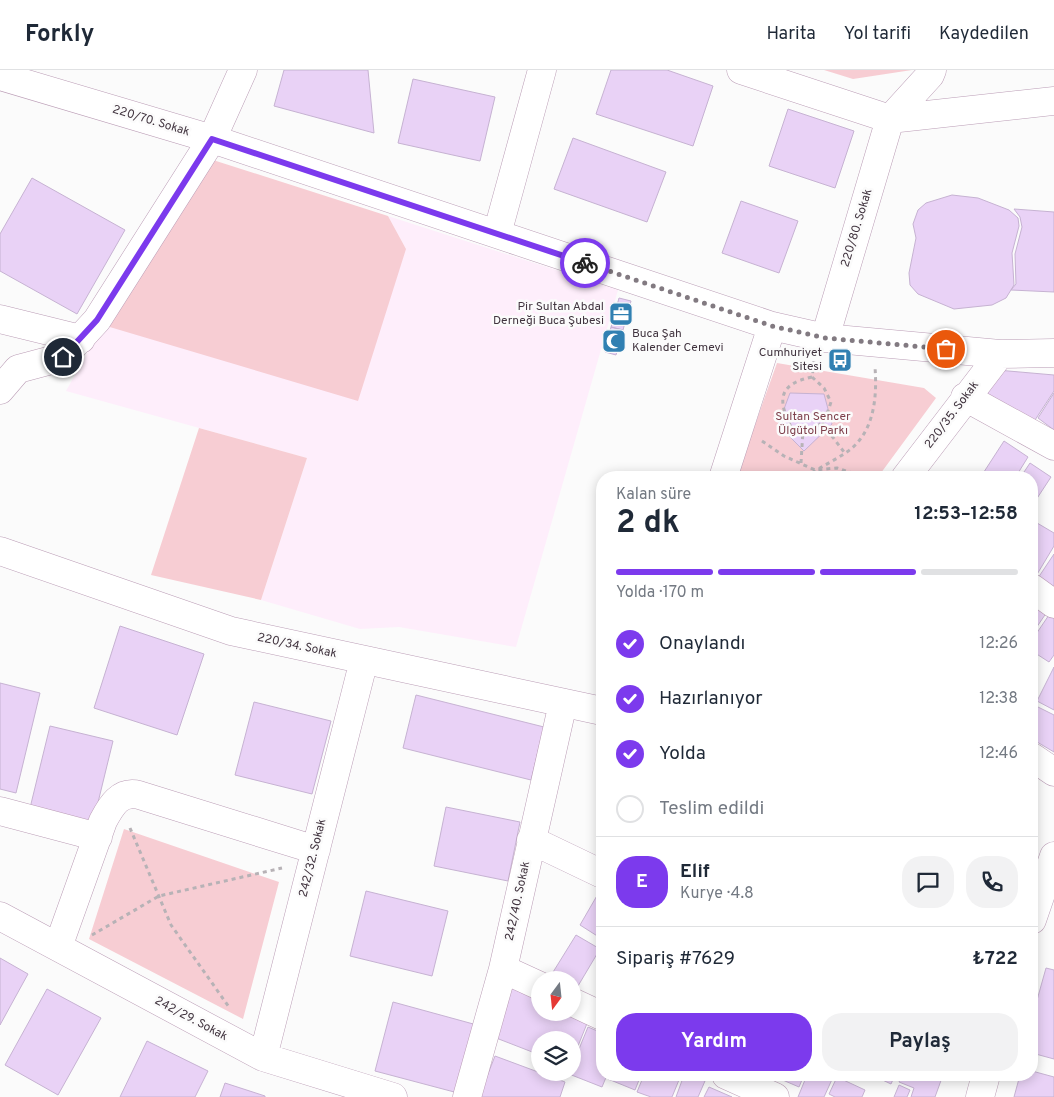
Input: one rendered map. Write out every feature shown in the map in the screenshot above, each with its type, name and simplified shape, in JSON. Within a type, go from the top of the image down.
[{"type":"street","points":[[0,390],[18,369],[63,357],[82,339],[97,320],[212,139],[242,70]]},
{"type":"street","points":[[497,234],[542,70]]},
{"type":"street","points":[[741,70],[890,119],[1054,101]]},
{"type":"street","name":"220/80. Sokak","points":[[822,337],[890,119],[930,75],[932,70]]},
{"type":"street","name":"220/70. Sokak","points":[[0,76],[212,139],[772,326],[822,337],[873,342],[1000,354],[1054,353]]},
{"type":"street","points":[[0,319],[82,339]]},
{"type":"street","points":[[725,471],[772,326]]},
{"type":"street","name":"220/35. Sokak","points":[[910,471],[965,397],[1000,354]]},
{"type":"street","points":[[965,397],[1054,446]]},
{"type":"street","name":"220/34. Sokak","points":[[0,551],[231,631],[596,710]]},
{"type":"street","points":[[1038,592],[1054,604]]},
{"type":"street","name":"242/32. Sokak","points":[[262,1057],[364,660]]},
{"type":"street","name":"242/40. Sokak","points":[[467,1097],[503,969],[563,703]]},
{"type":"street","points":[[1038,761],[1054,772]]},
{"type":"street","points":[[58,947],[98,836],[111,806],[121,797],[131,793],[316,850]]},
{"type":"street","points":[[0,811],[98,836]]},
{"type":"street","points":[[531,840],[596,871]]},
{"type":"street","points":[[1038,895],[1044,870]]},
{"type":"street","name":"242/29. Sokak","points":[[0,916],[262,1057],[379,1095]]},
{"type":"street","points":[[503,969],[531,982]]},
{"type":"street","points":[[581,1006],[596,1013]]},
{"type":"street","points":[[739,1081],[775,1097]]},
{"type":"street","points":[[980,1097],[984,1081]]},
{"type":"path","points":[[812,376],[822,337]]},
{"type":"path","points":[[815,470],[852,448],[873,413],[877,394],[873,342]]},
{"type":"path","points":[[812,376],[824,388],[831,402],[826,420],[814,429],[803,430],[791,427],[782,404],[784,392],[792,382],[812,376]]},
{"type":"path","points":[[741,422],[756,437],[784,456],[815,470],[836,468],[845,471]]},
{"type":"path","points":[[822,423],[844,452]]},
{"type":"path","points":[[801,463],[803,430]]},
{"type":"path","points":[[128,822],[171,925],[234,1013],[224,1011]]},
{"type":"path","points":[[88,930],[85,939],[159,896],[289,866],[280,864]]},
{"type":"shaded area","points":[[388,216],[618,290],[516,647],[399,627],[360,629],[261,600],[307,458],[66,391],[103,325],[406,249]]},
{"type":"green space","points":[[824,70],[912,70],[853,79]]},
{"type":"green space","points":[[213,160],[388,216],[406,249],[358,401],[103,325]]},
{"type":"green space","name":"Sultan Sencer Ülgütol Parkı","points":[[777,363],[924,388],[936,398],[882,471],[738,471]]},
{"type":"green space","points":[[199,428],[307,458],[261,600],[151,575]]},
{"type":"green space","points":[[124,829],[279,882],[243,1019],[89,939]]},
{"type":"building","points":[[284,70],[368,70],[374,133],[274,106]]},
{"type":"building","points":[[611,70],[667,70],[713,86],[693,146],[596,114]]},
{"type":"building","points":[[413,79],[495,97],[480,161],[398,143]]},
{"type":"building","points":[[788,109],[854,131],[835,188],[769,166]]},
{"type":"building","points":[[573,138],[666,172],[647,222],[554,189]]},
{"type":"building","points":[[32,178],[125,230],[77,314],[0,271],[0,234]]},
{"type":"building","points":[[952,195],[978,198],[1009,210],[1018,218],[1019,226],[1012,253],[1014,285],[1006,298],[992,305],[954,309],[918,294],[910,285],[909,273],[916,238],[913,224],[918,210],[926,203]]},
{"type":"building","points":[[741,201],[798,221],[779,273],[722,253]]},
{"type":"building","points":[[1014,209],[1054,212],[1054,292],[1011,290],[1016,284],[1015,254],[1022,227],[1020,217]]},
{"type":"building","name":"Pir Sultan Abdal Derneği Buca Şubesi","points":[[619,298],[631,301],[623,330],[611,327]]},
{"type":"building","name":"Buca Şah Kalender Cemevi","points":[[611,327],[623,330],[616,355],[605,352]]},
{"type":"building","points":[[997,370],[1054,375],[1054,391],[1035,420],[983,392]]},
{"type":"building","points":[[790,393],[824,394],[832,424],[804,451],[778,425]]},
{"type":"building","points":[[1054,393],[1054,430],[1038,418]]},
{"type":"building","points":[[1004,441],[1028,457],[1019,471],[985,471]]},
{"type":"building","points":[[1030,463],[1051,477],[1038,497],[1038,471],[1025,471]]},
{"type":"building","points":[[1038,524],[1054,533],[1054,546],[1038,573]]},
{"type":"building","points":[[1054,554],[1054,591],[1038,582],[1038,578]]},
{"type":"building","points":[[1038,602],[1049,609],[1038,625]]},
{"type":"building","points":[[1051,612],[1054,614],[1054,655],[1049,662],[1038,655],[1038,631]]},
{"type":"building","points":[[120,626],[204,654],[177,735],[94,708]]},
{"type":"building","points":[[1054,667],[1054,710],[1038,702]]},
{"type":"building","points":[[0,683],[40,693],[16,793],[0,789]]},
{"type":"building","points":[[416,695],[544,727],[531,780],[403,748]]},
{"type":"building","points":[[254,702],[331,721],[312,794],[235,775]]},
{"type":"building","points":[[1038,707],[1054,715],[1054,752],[1038,743]]},
{"type":"building","points":[[50,726],[113,741],[93,823],[30,808]]},
{"type":"building","points":[[446,807],[520,822],[508,881],[434,866]]},
{"type":"building","points":[[366,891],[448,911],[432,976],[350,956]]},
{"type":"building","points":[[596,897],[596,935],[580,925]]},
{"type":"building","points":[[576,935],[596,947],[596,956],[581,981],[581,971],[554,971]]},
{"type":"building","points":[[0,958],[28,974],[0,1025]]},
{"type":"building","points":[[1046,968],[1054,970],[1054,1059],[1038,1055],[1038,997]]},
{"type":"building","points":[[510,985],[531,993],[531,1021],[581,1021],[581,1014],[590,1016],[581,1038],[581,1031],[531,1031],[531,1052],[491,1036]]},
{"type":"building","points":[[47,989],[101,1018],[58,1095],[5,1065]]},
{"type":"building","points":[[393,1002],[477,1025],[458,1093],[375,1071]]},
{"type":"building","points":[[588,1027],[596,1030],[596,1081],[604,1081],[602,1087],[581,1079],[581,1044]]},
{"type":"building","points":[[147,1041],[208,1071],[195,1097],[120,1097]]},
{"type":"building","points":[[495,1056],[531,1069],[531,1081],[565,1082],[560,1097],[479,1097]]},
{"type":"building","points":[[1038,1073],[1054,1077],[1054,1097],[1014,1097],[1018,1081],[1038,1081]]},
{"type":"building","points":[[613,1081],[639,1081],[635,1090]]},
{"type":"building","points":[[642,1081],[679,1081],[672,1097],[651,1097],[637,1092]]},
{"type":"building","points":[[682,1081],[705,1081],[698,1097],[676,1097]]},
{"type":"building","points":[[785,1081],[802,1081],[799,1087]]},
{"type":"building","points":[[805,1081],[831,1081],[824,1097],[798,1097]]},
{"type":"building","points":[[835,1081],[846,1081],[865,1090],[862,1097],[835,1097],[829,1094]]},
{"type":"building","points":[[941,1081],[935,1097],[911,1097],[914,1088],[899,1082]]},
{"type":"building","points":[[225,1083],[265,1096],[265,1097],[220,1097]]},
{"type":"building","points":[[899,1085],[910,1090],[907,1097],[894,1097]]},
{"type":"building","points":[[709,1087],[732,1097],[704,1097]]},
{"type":"way so far","points":[[585,263],[772,326],[825,338],[946,349]]},
{"type":"place","name":"Pir Sultan Abdal Derneği Buca Şubesi","points":[[621,314]]},
{"type":"place","name":"Buca Şah Kalender Cemevi","points":[[614,341]]},
{"type":"place","name":"Cumhuriyet Sitesi","points":[[840,360]]},
{"type":"route","points":[[63,357],[82,339],[97,320],[212,139],[585,263]]}]
